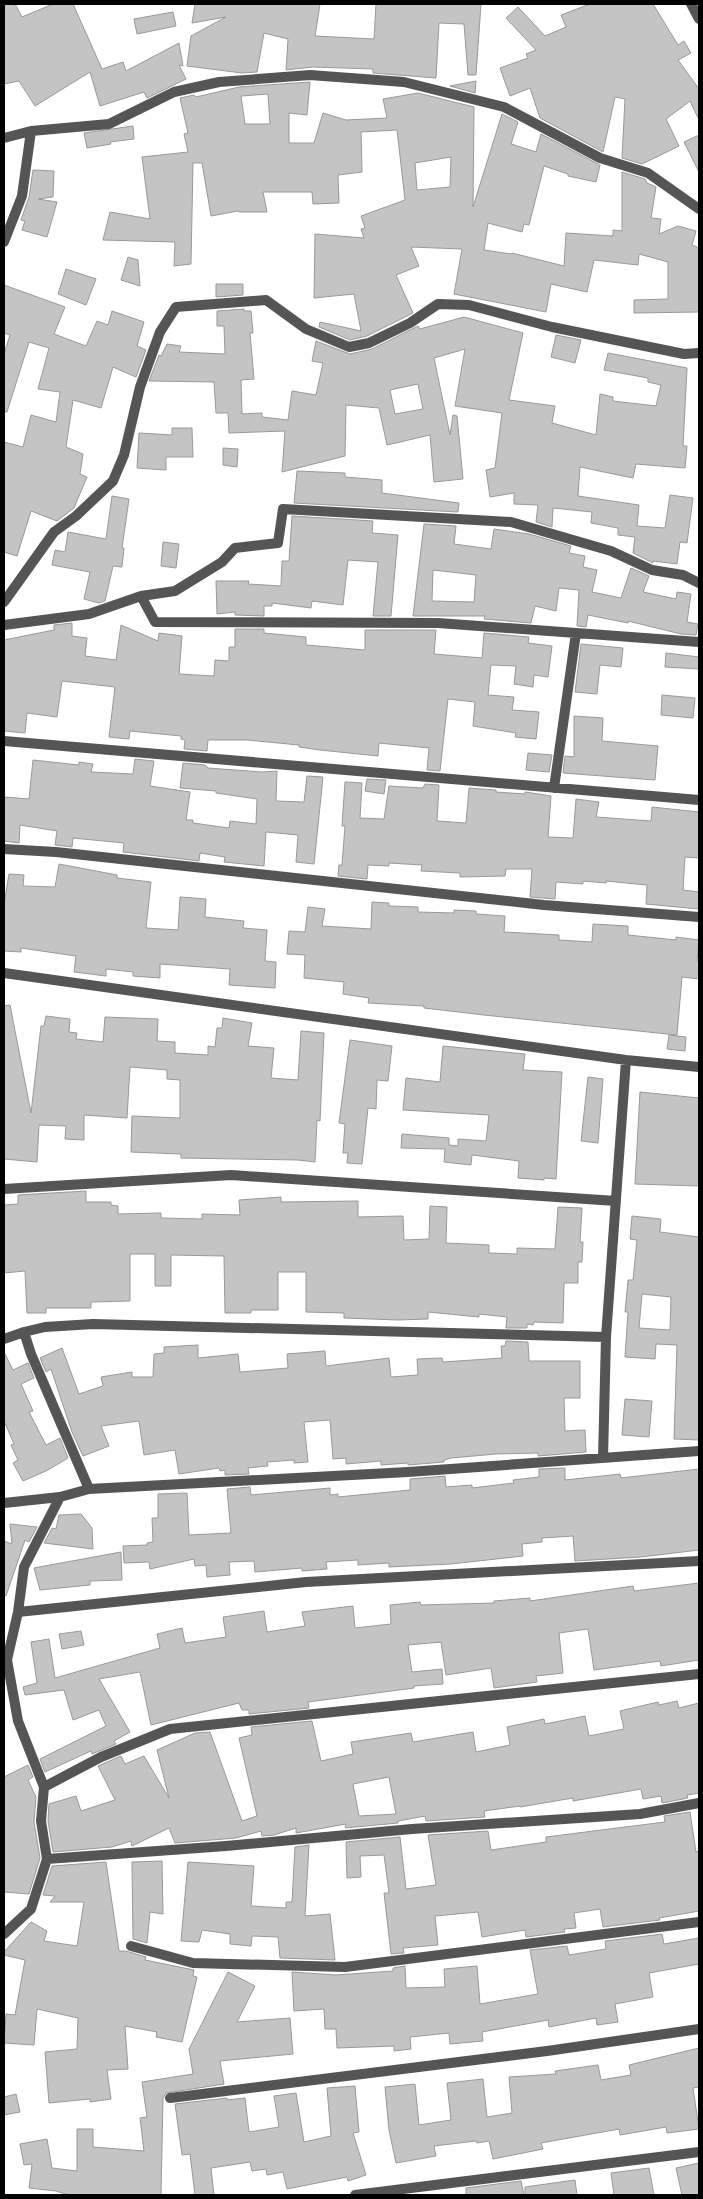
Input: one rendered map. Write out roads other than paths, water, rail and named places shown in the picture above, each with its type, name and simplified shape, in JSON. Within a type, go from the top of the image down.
[{"type":"street","points":[[691,4],[699,19]]},
{"type":"street","points":[[4,138],[31,131],[109,124],[174,92],[219,82],[310,75],[404,82],[504,107],[600,158],[648,173],[699,209]]},
{"type":"street","points":[[4,242],[22,196],[31,131]]},
{"type":"street","points":[[4,602],[54,532],[76,516],[113,480],[124,455],[140,387],[160,332],[176,307],[266,300],[306,330],[349,347],[369,343],[410,324],[438,304],[469,305],[552,327],[684,354],[699,353]]},
{"type":"street","points":[[4,625],[89,614],[141,596],[176,591],[222,562],[235,548],[278,543],[284,509],[511,522],[611,551],[652,570],[683,575],[699,583]]},
{"type":"street","points":[[141,596],[155,622],[438,623],[699,642]]},
{"type":"street","points":[[554,788],[576,633]]},
{"type":"street","points":[[4,740],[699,800]]},
{"type":"street","points":[[4,850],[56,852],[544,905],[699,917]]},
{"type":"street","points":[[4,973],[626,1060],[699,1068]]},
{"type":"street","points":[[603,1458],[606,1337],[626,1060]]},
{"type":"street","points":[[4,1188],[232,1175],[616,1201]]},
{"type":"street","points":[[4,1338],[45,1327],[93,1324],[606,1337]]},
{"type":"street","points":[[4,1330],[24,1332]]},
{"type":"street","points":[[24,1332],[89,1489]]},
{"type":"street","points":[[4,1503],[60,1497],[89,1489],[408,1472],[699,1451]]},
{"type":"street","points":[[4,1934],[31,1909],[47,1859],[41,1821],[44,1787],[18,1721],[7,1660],[9,1632],[18,1612],[24,1567],[60,1497]]},
{"type":"street","points":[[18,1612],[306,1582],[699,1561]]},
{"type":"street","points":[[44,1787],[101,1757],[170,1729],[699,1674]]},
{"type":"street","points":[[47,1859],[226,1846],[412,1828],[640,1814],[699,1803]]},
{"type":"street","points":[[131,1946],[193,1963],[345,1967],[699,1922]]},
{"type":"street","points":[[170,2098],[547,2051],[699,2029]]},
{"type":"street","points":[[355,2195],[699,2152]]}]
